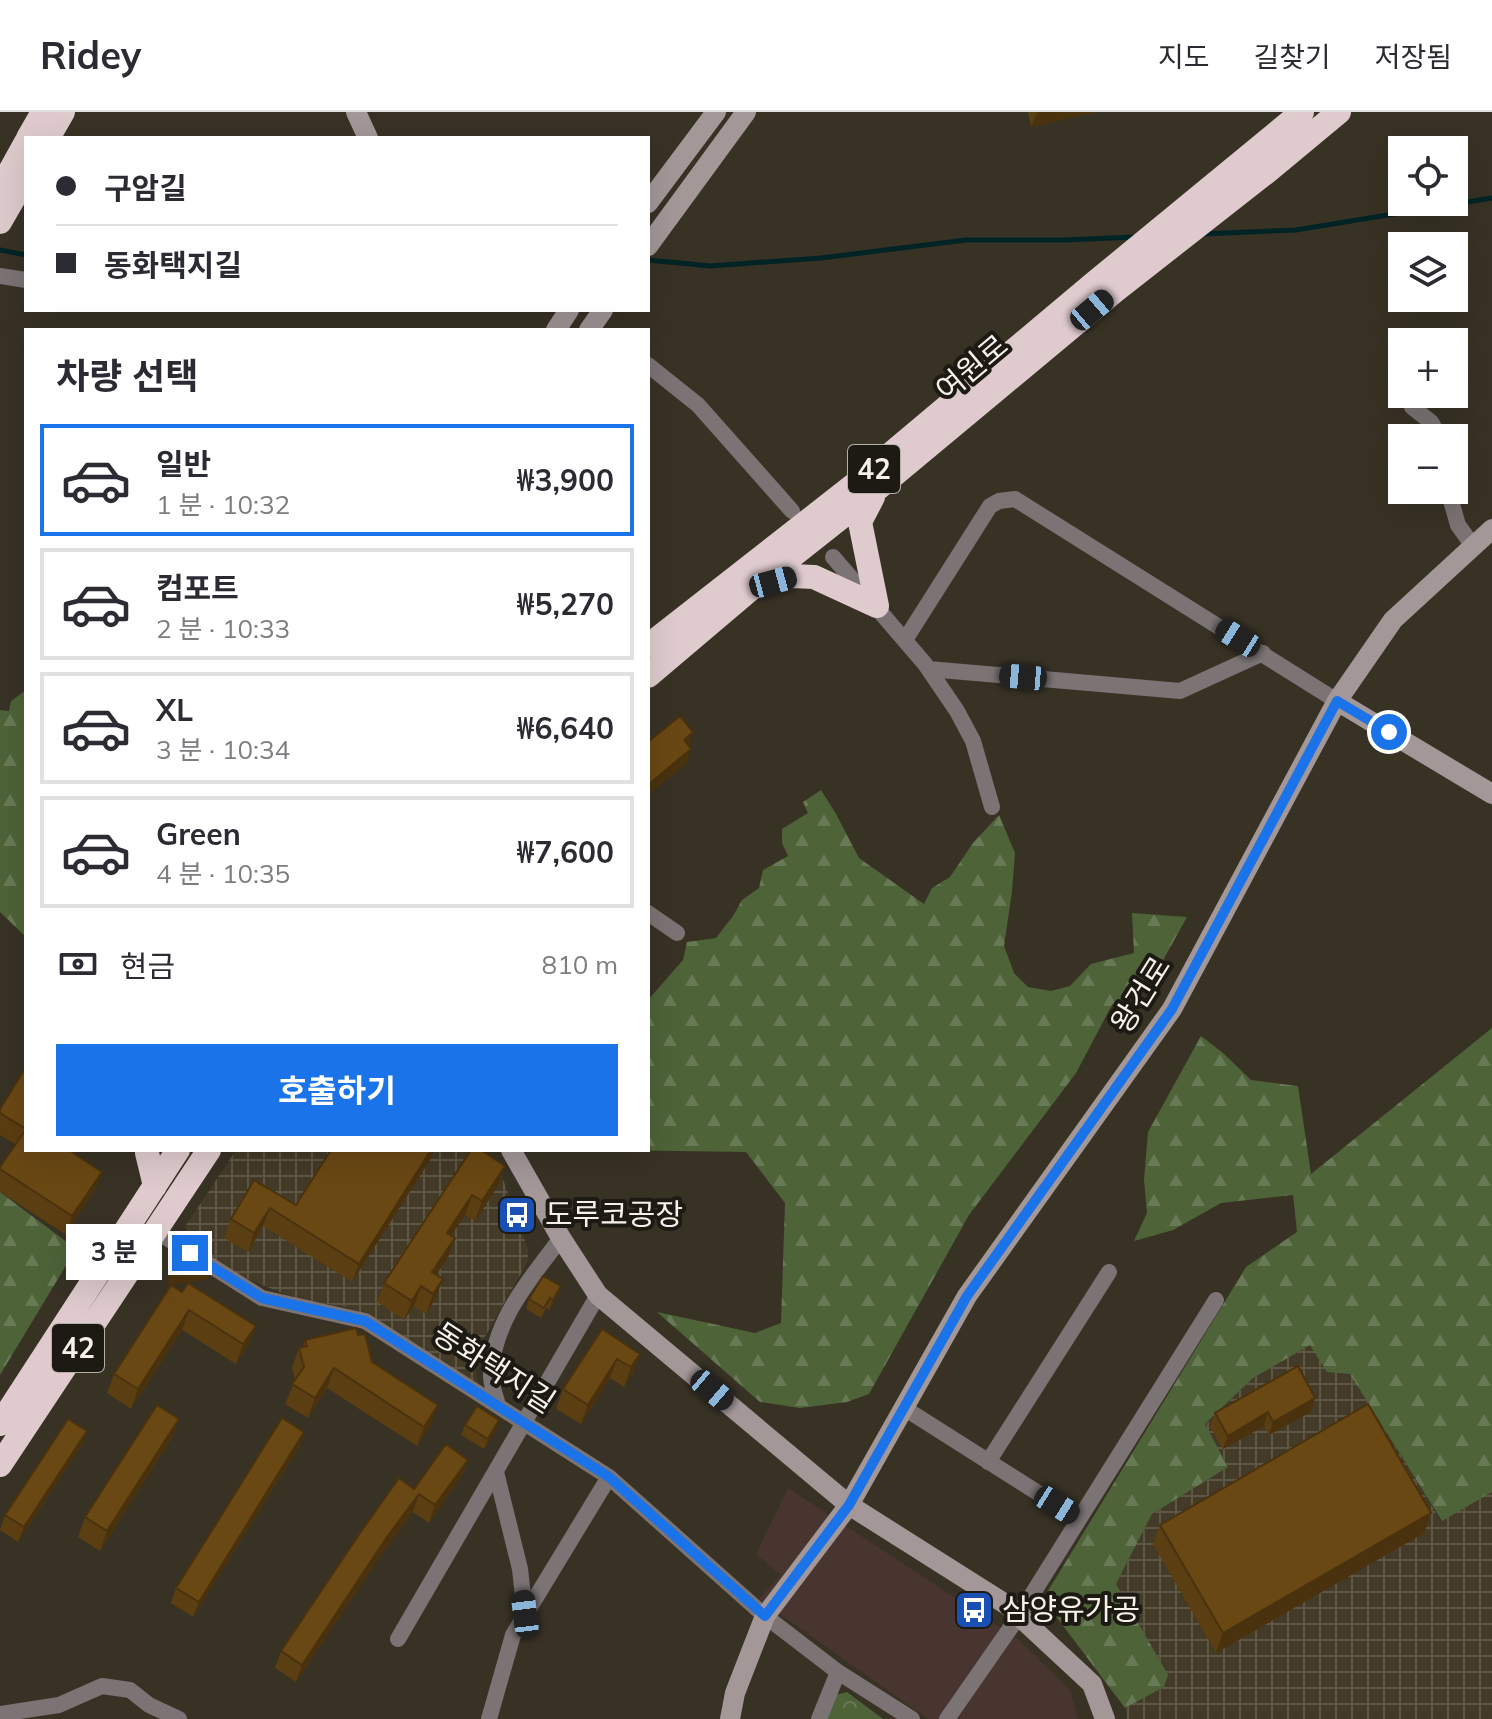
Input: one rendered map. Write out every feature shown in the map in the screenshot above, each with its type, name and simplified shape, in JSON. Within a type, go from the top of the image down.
[{"type":"highway","points":[[29,136],[43,112]]},
{"type":"highway","points":[[49,136],[63,112]]},
{"type":"highway","name":"여원로","points":[[650,674],[753,587],[877,489],[1105,287],[1239,163],[1302,112]]},
{"type":"highway","name":"여원로","points":[[650,644],[1105,287],[1268,171],[1339,112]]},
{"type":"highway","points":[[4,204],[24,148]]},
{"type":"highway","points":[[4,204],[24,179]]},
{"type":"highway","points":[[877,489],[860,522],[877,606]]},
{"type":"highway","points":[[753,587],[792,576],[814,577],[877,606]]},
{"type":"highway","name":"42","points":[[0,1424],[177,1152]]},
{"type":"highway","name":"42","points":[[0,1465],[208,1152]]},
{"type":"highway","points":[[147,1153],[155,1186]]},
{"type":"highway","points":[[135,1219],[156,1231]]},
{"type":"street","points":[[356,112],[367,136]]},
{"type":"street","points":[[650,200],[716,112]]},
{"type":"street","points":[[651,236],[746,112]]},
{"type":"street","points":[[0,276],[24,280]]},
{"type":"street","points":[[564,316],[595,323]]},
{"type":"street","points":[[650,367],[698,405],[792,511]]},
{"type":"street","points":[[1413,408],[1432,424]]},
{"type":"street","points":[[905,640],[990,506],[1015,499],[1337,701],[1492,794]]},
{"type":"street","points":[[1452,504],[1458,525],[1473,546]]},
{"type":"street","name":"왕건로","points":[[849,1505],[967,1296],[1172,1009],[1337,701],[1393,620],[1492,529]]},
{"type":"street","points":[[833,557],[929,669],[957,711],[973,741],[992,807]]},
{"type":"street","points":[[929,669],[1180,691],[1263,653]]},
{"type":"street","points":[[650,914],[677,933]]},
{"type":"street","points":[[512,1152],[598,1295],[849,1505],[1007,1605],[1092,1684],[1105,1719]]},
{"type":"street","name":"동화택지길","points":[[156,1231],[262,1298],[365,1321],[609,1477],[765,1616],[838,1672],[912,1719]]},
{"type":"street","points":[[498,1406],[491,1379],[494,1346],[520,1293],[561,1238]]},
{"type":"street","points":[[988,1462],[1109,1272]]},
{"type":"street","points":[[398,1639],[598,1295]]},
{"type":"street","points":[[947,1719],[1018,1617],[1216,1300]]},
{"type":"street","points":[[904,1408],[1079,1519]]},
{"type":"street","points":[[496,1472],[520,1569],[525,1614]]},
{"type":"street","points":[[489,1719],[513,1635],[609,1477]]},
{"type":"street","points":[[730,1719],[735,1693],[765,1616],[849,1505]]},
{"type":"street","points":[[819,1719],[838,1672]]},
{"type":"street","points":[[0,1714],[59,1705],[102,1686],[130,1690],[149,1705],[179,1719]]},
{"type":"shaded area","name":"도루코공장","points":[[235,1152],[480,1152],[500,1171],[528,1249],[528,1261],[473,1358],[479,1388],[373,1317],[342,1306],[299,1300],[231,1272],[194,1244],[185,1227]]},
{"type":"shaded area","points":[[1310,1345],[1350,1373],[1441,1521],[1492,1492],[1492,1719],[1127,1719],[1125,1708],[1164,1687],[1116,1584],[1152,1514],[1228,1467],[1205,1425],[1253,1378]]},
{"type":"shaded area","points":[[788,1488],[1019,1640],[1070,1690],[1078,1719],[928,1719],[759,1599],[781,1575],[756,1554]]},
{"type":"green space","points":[[24,691],[24,935],[0,912],[0,710],[9,711],[11,701]]},
{"type":"green space","points":[[821,790],[859,858],[924,904],[932,888],[950,877],[973,843],[999,815],[1015,853],[1004,946],[1014,973],[1028,987],[1051,991],[1070,986],[1091,964],[1134,953],[1132,913],[1187,917],[1157,971],[1112,1005],[1076,1073],[969,1215],[869,1394],[847,1402],[800,1408],[760,1402],[657,1312],[755,1333],[781,1323],[785,1203],[746,1152],[650,1151],[650,998],[683,960],[687,942],[716,938],[742,900],[759,888],[763,870],[788,856],[782,843],[782,829],[808,813],[803,802]]},
{"type":"green space","points":[[1492,1028],[1492,1492],[1442,1521],[1350,1374],[1327,1372],[1310,1345],[1253,1378],[1205,1424],[1228,1467],[1152,1514],[1116,1584],[1168,1675],[1164,1687],[1125,1708],[1043,1599],[1246,1267],[1297,1232],[1293,1195],[1221,1203],[1173,1230],[1134,1241],[1147,1213],[1144,1180],[1148,1132],[1201,1036],[1251,1080],[1298,1086],[1311,1174]]},
{"type":"green space","points":[[0,1192],[76,1249],[0,1375]]},
{"type":"green space","points":[[847,1692],[883,1719],[824,1719],[835,1695]]},
{"type":"building","points":[[680,716],[693,732],[684,740],[691,749],[650,783],[650,740]]},
{"type":"building","points":[[24,1070],[24,1128],[0,1113]]},
{"type":"building","points":[[24,1132],[24,1152],[72,1152],[102,1172],[72,1216],[0,1167]]},
{"type":"building","points":[[330,1152],[430,1152],[359,1264],[270,1208],[254,1233],[231,1219],[254,1180],[296,1205]]},
{"type":"building","points":[[470,1152],[484,1152],[505,1166],[482,1201],[472,1195],[447,1233],[455,1238],[432,1272],[443,1279],[433,1294],[421,1286],[412,1301],[384,1283]]},
{"type":"building","points":[[183,1253],[212,1270],[169,1275]]},
{"type":"building","points":[[543,1276],[561,1286],[544,1308],[529,1299]]},
{"type":"building","points":[[188,1283],[256,1326],[243,1344],[189,1310],[138,1389],[114,1374],[171,1285],[182,1292]]},
{"type":"building","points":[[356,1328],[358,1335],[365,1334],[372,1362],[438,1405],[424,1427],[334,1368],[315,1398],[292,1384],[304,1367],[299,1348],[307,1346],[305,1340]]},
{"type":"building","points":[[602,1329],[640,1354],[631,1367],[617,1359],[588,1405],[563,1389]]},
{"type":"building","points":[[1298,1366],[1315,1398],[1273,1422],[1268,1412],[1228,1436],[1215,1413]]},
{"type":"building","points":[[1368,1404],[1431,1513],[1223,1633],[1160,1525]]},
{"type":"building","points":[[157,1405],[179,1419],[107,1531],[85,1517]]},
{"type":"building","points":[[477,1406],[499,1420],[488,1439],[465,1425]]},
{"type":"building","points":[[282,1418],[304,1432],[199,1602],[176,1588]]},
{"type":"building","points":[[68,1419],[87,1431],[24,1527],[5,1515]]},
{"type":"building","points":[[446,1444],[468,1460],[435,1505],[419,1494],[302,1665],[281,1651],[399,1478],[414,1489]]},
{"type":"waterway","points":[[1203,234],[1296,230],[1492,198]]},
{"type":"waterway","points":[[650,260],[710,266],[821,258],[966,240],[1137,237]]},
{"type":"waterway","points":[[0,250],[24,255]]},
{"type":"place","name":"도루코공장","points":[[517,1215]]},
{"type":"place","name":"삼양유가공","points":[[974,1610]]},
{"type":"route","points":[[190,1253],[262,1298],[365,1321],[609,1477],[765,1616],[849,1505],[967,1296],[1172,1009],[1337,701],[1389,732]]}]
